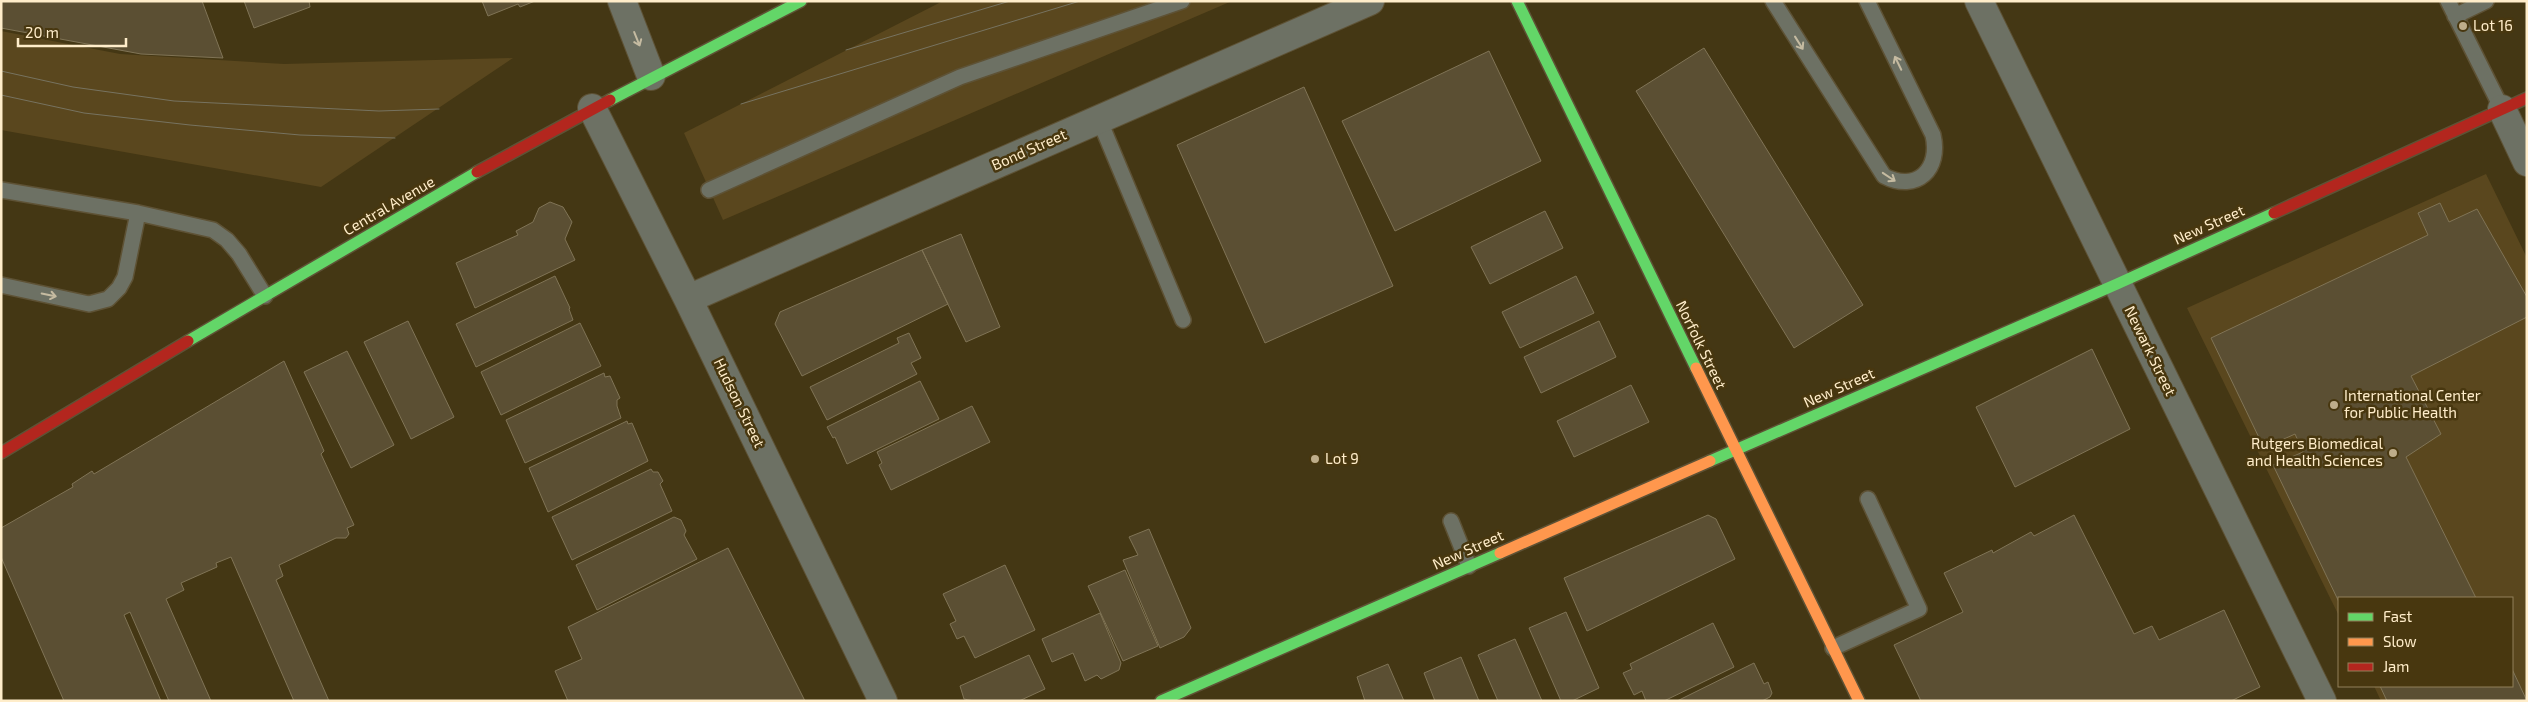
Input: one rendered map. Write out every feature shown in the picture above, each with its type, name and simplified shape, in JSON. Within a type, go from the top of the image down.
[{"type":"main road","name":"Central Avenue","points":[[1,453],[265,296],[592,108],[801,1]]},
{"type":"main road","name":"Norfolk Street","points":[[1516,1],[1859,701]]},
{"type":"main road","name":"New Street","points":[[1161,701],[2117,284],[2527,98]]},
{"type":"street","points":[[622,1],[652,76]]},
{"type":"street","name":"Bond Street","points":[[688,299],[1370,1]]},
{"type":"street","name":"Newark Street","points":[[1979,1],[2322,701]]},
{"type":"street","name":"Hudson Street","points":[[592,108],[688,299],[883,701]]},
{"type":"street","points":[[2502,110],[2527,162]]},
{"type":"lane","points":[[709,190],[960,77],[1182,1]]},
{"type":"lane","points":[[1773,1],[1884,176],[1895,182],[1915,181],[1928,170],[1935,160],[1936,149],[1933,136],[1868,1]]},
{"type":"lane","points":[[2448,1],[2502,110]]},
{"type":"lane","points":[[2455,16],[2486,1]]},
{"type":"lane","points":[[1099,119],[1183,320]]},
{"type":"lane","points":[[1,190],[204,226],[220,234],[239,254],[265,296]]},
{"type":"lane","points":[[1,286],[89,304],[108,299],[125,277],[138,213]]},
{"type":"lane","points":[[1833,648],[1919,609],[1868,499]]},
{"type":"lane","points":[[1451,521],[1469,566]]},
{"type":"shaded area","points":[[943,1],[1232,1],[723,220],[684,133]]},
{"type":"shaded area","points":[[1,31],[120,54],[284,64],[513,58],[321,187],[1,130]]},
{"type":"shaded area","name":"Rutgers Biomedical and Health Sciences","points":[[2486,174],[2527,258],[2527,701],[2381,701],[2374,687],[2513,687],[2513,597],[2338,597],[2338,614],[2187,308]]},
{"type":"building","points":[[1,1],[202,1],[223,58],[141,54],[1,28]]},
{"type":"building","points":[[244,1],[309,1],[310,7],[254,28]]},
{"type":"building","points":[[482,1],[535,1],[520,7],[518,4],[488,16]]},
{"type":"building","points":[[1704,48],[1863,305],[1794,348],[1636,91]]},
{"type":"building","points":[[1489,51],[1541,161],[1395,231],[1342,121]]},
{"type":"building","points":[[1304,87],[1393,286],[1265,343],[1177,145]]},
{"type":"building","points":[[550,202],[563,207],[572,222],[565,239],[575,260],[475,308],[456,263],[518,235],[516,231],[533,222],[539,208]]},
{"type":"building","name":"International Center for Public Health","points":[[2440,203],[2449,222],[2477,209],[2527,297],[2527,317],[2411,376],[2441,434],[2406,457],[2476,597],[2338,597],[2338,600],[2273,465],[2303,452],[2295,434],[2264,448],[2211,338],[2428,235],[2418,213]]},
{"type":"building","points":[[1545,211],[1563,248],[1490,284],[1471,247]]},
{"type":"building","points":[[961,234],[1000,327],[966,342],[922,250]]},
{"type":"building","points":[[922,250],[948,304],[802,376],[775,324],[780,312]]},
{"type":"building","points":[[555,276],[570,308],[573,320],[476,367],[456,324]]},
{"type":"building","points":[[1576,276],[1594,313],[1520,348],[1502,312]]},
{"type":"building","points":[[408,321],[454,417],[411,439],[364,342]]},
{"type":"building","points":[[1599,321],[1616,357],[1541,393],[1524,357]]},
{"type":"building","points":[[580,323],[601,366],[501,415],[481,372]]},
{"type":"building","points":[[909,333],[921,358],[911,363],[917,374],[827,420],[810,387],[899,343],[897,338]]},
{"type":"building","points":[[2092,349],[2130,429],[2015,487],[1976,407]]},
{"type":"building","points":[[347,351],[394,445],[351,468],[304,372]]},
{"type":"building","points":[[284,361],[324,451],[321,454],[354,525],[347,528],[349,534],[346,538],[336,538],[279,565],[283,576],[276,580],[329,701],[294,701],[231,557],[216,563],[217,567],[181,583],[184,590],[166,599],[211,701],[169,701],[130,612],[124,615],[161,701],[64,701],[1,557],[1,528],[73,487],[72,484],[92,471],[94,474]]},
{"type":"building","points":[[604,373],[605,377],[610,376],[620,398],[617,400],[617,406],[621,418],[525,463],[506,420]]},
{"type":"building","points":[[920,381],[939,419],[847,464],[835,437],[833,438],[827,427]]},
{"type":"building","points":[[1631,385],[1649,422],[1574,457],[1557,421]]},
{"type":"building","points":[[972,406],[990,442],[891,490],[879,465],[882,463],[877,452]]},
{"type":"building","points":[[627,421],[628,424],[632,423],[648,461],[548,512],[529,468]]},
{"type":"building","points":[[651,469],[653,472],[658,472],[663,481],[660,484],[672,511],[572,560],[552,517]]},
{"type":"building","points":[[1708,515],[1716,519],[1735,559],[1587,631],[1564,578]]},
{"type":"building","points":[[2074,515],[2134,634],[2152,626],[2159,640],[2224,610],[2260,687],[2231,701],[1921,701],[1894,645],[1963,612],[1944,573],[1992,550],[1993,553],[2031,532],[2034,536]]},
{"type":"building","points":[[674,517],[681,520],[686,531],[684,535],[697,559],[597,610],[576,565]]},
{"type":"building","points":[[1149,529],[1191,628],[1184,637],[1160,648],[1123,560],[1138,555],[1129,537]]},
{"type":"building","points":[[728,548],[805,701],[568,701],[555,671],[582,659],[568,627]]},
{"type":"building","points":[[1005,565],[1035,630],[975,658],[964,636],[957,639],[950,624],[956,621],[943,594]]},
{"type":"building","points":[[1125,570],[1158,646],[1123,661],[1088,586]]},
{"type":"building","points":[[1566,612],[1599,688],[1572,701],[1561,701],[1529,628]]},
{"type":"building","points":[[1100,613],[1121,663],[1119,670],[1101,679],[1097,675],[1085,681],[1073,653],[1052,662],[1042,639]]},
{"type":"building","points":[[1713,623],[1734,667],[1664,701],[1646,701],[1642,691],[1634,695],[1623,673],[1632,669],[1630,664]]},
{"type":"building","points":[[1515,639],[1542,701],[1498,701],[1478,655]]},
{"type":"building","points":[[1029,655],[1045,689],[1019,701],[974,701],[964,699],[960,686]]},
{"type":"building","points":[[1461,657],[1479,701],[1435,701],[1424,673]]},
{"type":"building","points":[[1754,663],[1764,684],[1768,682],[1772,693],[1770,697],[1762,701],[1677,701]]},
{"type":"building","points":[[1388,664],[1404,701],[1365,701],[1357,677]]},
{"type":"building","points":[[2513,671],[2527,701],[2387,701],[2380,687],[2513,687]]},
{"type":"tram line","points":[[846,50],[1010,1]]},
{"type":"tram line","points":[[741,104],[1080,1]]},
{"type":"tram line","points":[[1,71],[73,87],[174,101],[379,111],[439,109]]},
{"type":"tram line","points":[[1,95],[84,113],[190,125],[300,135],[395,138]]},
{"type":"traffic: fast","points":[[610,100],[801,1]]},
{"type":"traffic: fast","points":[[1517,1],[1696,368]]},
{"type":"traffic: fast","points":[[188,341],[477,172]]},
{"type":"traffic: fast","points":[[1710,461],[2117,284],[2274,213]]},
{"type":"traffic: fast","points":[[1161,701],[1500,553]]},
{"type":"traffic: slow","points":[[1696,368],[1859,701]]},
{"type":"traffic: slow","points":[[1500,553],[1710,461]]},
{"type":"traffic: jam","points":[[2274,213],[2527,98]]},
{"type":"traffic: jam","points":[[477,172],[610,100]]},
{"type":"traffic: jam","points":[[1,453],[188,341]]},
{"type":"place","name":"Lot 16","points":[[2463,26]]},
{"type":"place","name":"International Center for Public Health","points":[[2334,405]]},
{"type":"place","name":"Rutgers Biomedical and Health Sciences","points":[[2393,453]]},
{"type":"place","name":"Lot 9","points":[[1315,459]]}]
